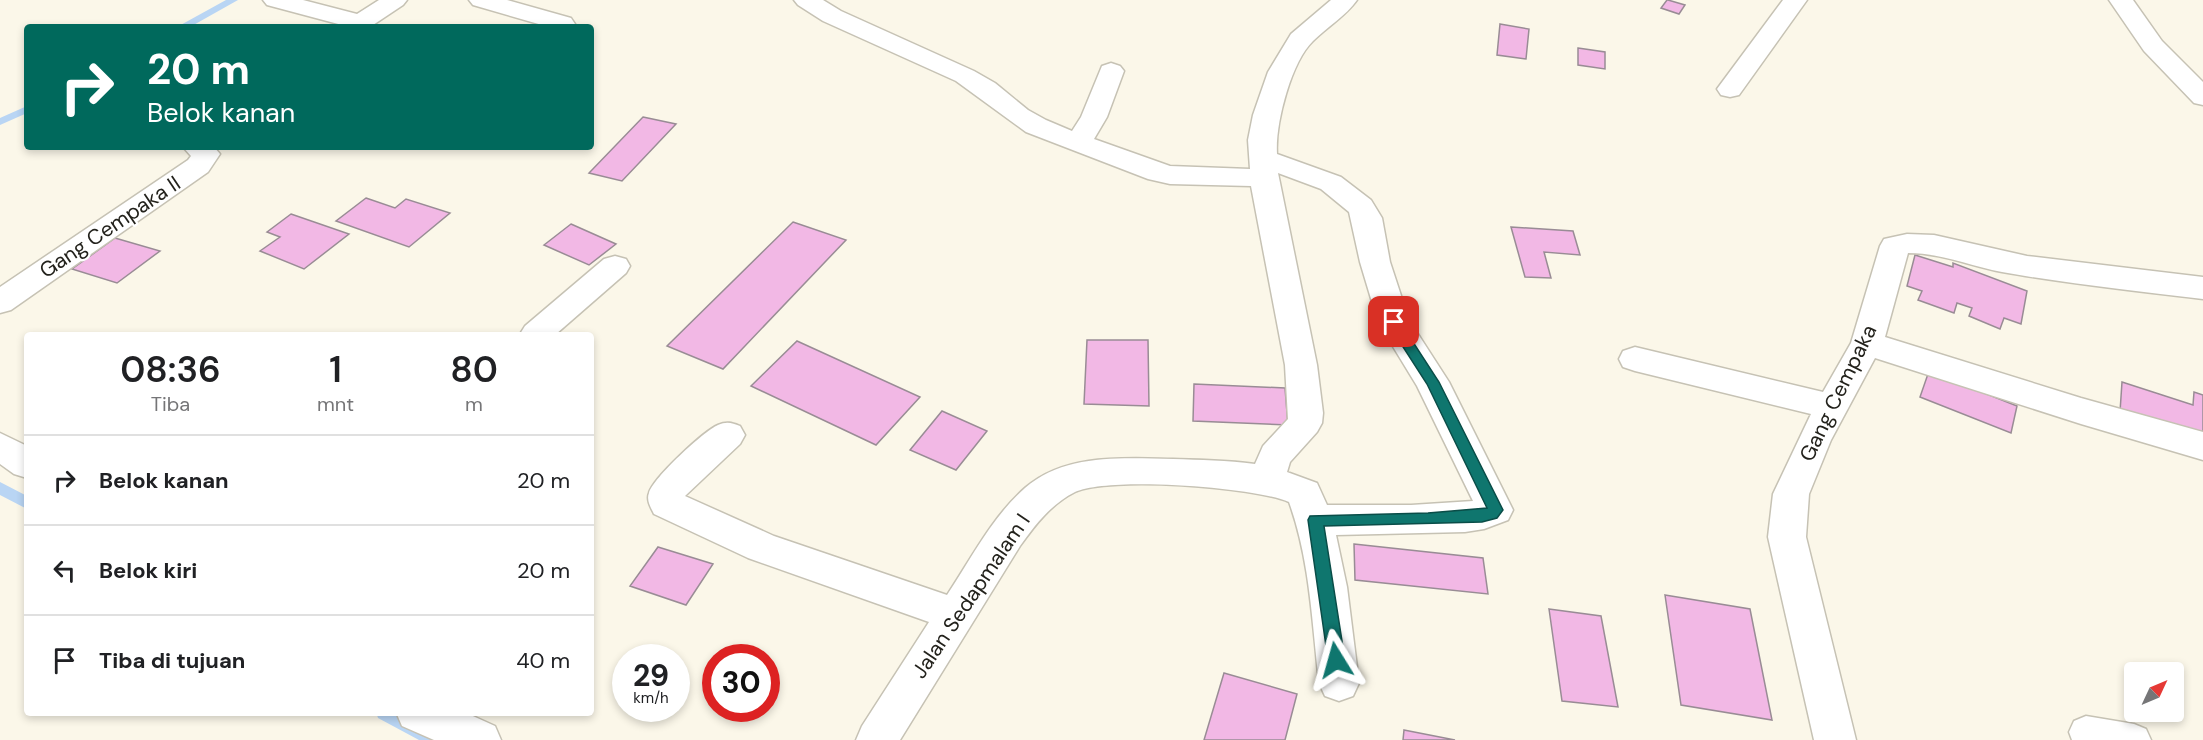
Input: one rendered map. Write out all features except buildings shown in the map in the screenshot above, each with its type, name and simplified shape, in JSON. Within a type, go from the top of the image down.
[{"type":"street","points":[[275,0],[353,24]]},
{"type":"street","points":[[358,24],[395,0]]},
{"type":"street","points":[[481,0],[563,24]]},
{"type":"street","points":[[806,0],[832,16],[947,67],[986,89],[1026,120],[1148,170],[1170,175],[1263,168],[1322,179],[1352,198],[1361,207],[1368,218],[1375,262],[1394,322],[1432,382],[1495,510],[1491,514],[1482,516],[1449,518],[1316,520]]},
{"type":"street","points":[[1267,479],[1275,456],[1305,423],[1306,413],[1301,365],[1263,168],[1262,140],[1266,116],[1281,72],[1300,39],[1345,0]]},
{"type":"street","points":[[1730,89],[1795,0]]},
{"type":"street","points":[[2121,0],[2153,46],[2203,97]]},
{"type":"street","points":[[1079,142],[1094,117],[1111,71]]},
{"type":"street","name":"Gang Cempaka II","points":[[0,302],[198,166],[206,154],[201,150]]},
{"type":"street","name":"Gang Cempaka","points":[[1835,740],[1787,537],[1791,494],[1800,468],[1867,343],[1895,246],[1917,243],[1998,262],[2203,288]]},
{"type":"street","points":[[538,332],[615,266]]},
{"type":"street","points":[[1867,343],[2091,414],[2203,446]]},
{"type":"street","points":[[1635,359],[1833,407]]},
{"type":"street","points":[[728,435],[675,483],[666,494],[667,504],[761,547],[956,615]]},
{"type":"street","points":[[0,447],[24,462]]},
{"type":"street","name":"Jalan Sedapmalam I","points":[[877,740],[997,551],[1032,505],[1051,489],[1077,477],[1113,472],[1177,473],[1267,479],[1304,493],[1316,520],[1340,683]]},
{"type":"street","points":[[426,716],[480,740]]},
{"type":"lane","points":[[2086,732],[2134,740]]},
{"type":"waterway","points":[[188,24],[233,0]]},
{"type":"waterway","points":[[0,122],[24,110]]},
{"type":"waterway","points":[[0,488],[24,501]]},
{"type":"waterway","points":[[391,716],[436,740]]},
{"type":"route","points":[[1336,660],[1316,520],[1482,516],[1491,514],[1495,510],[1495,504],[1432,382],[1394,322]]}]
